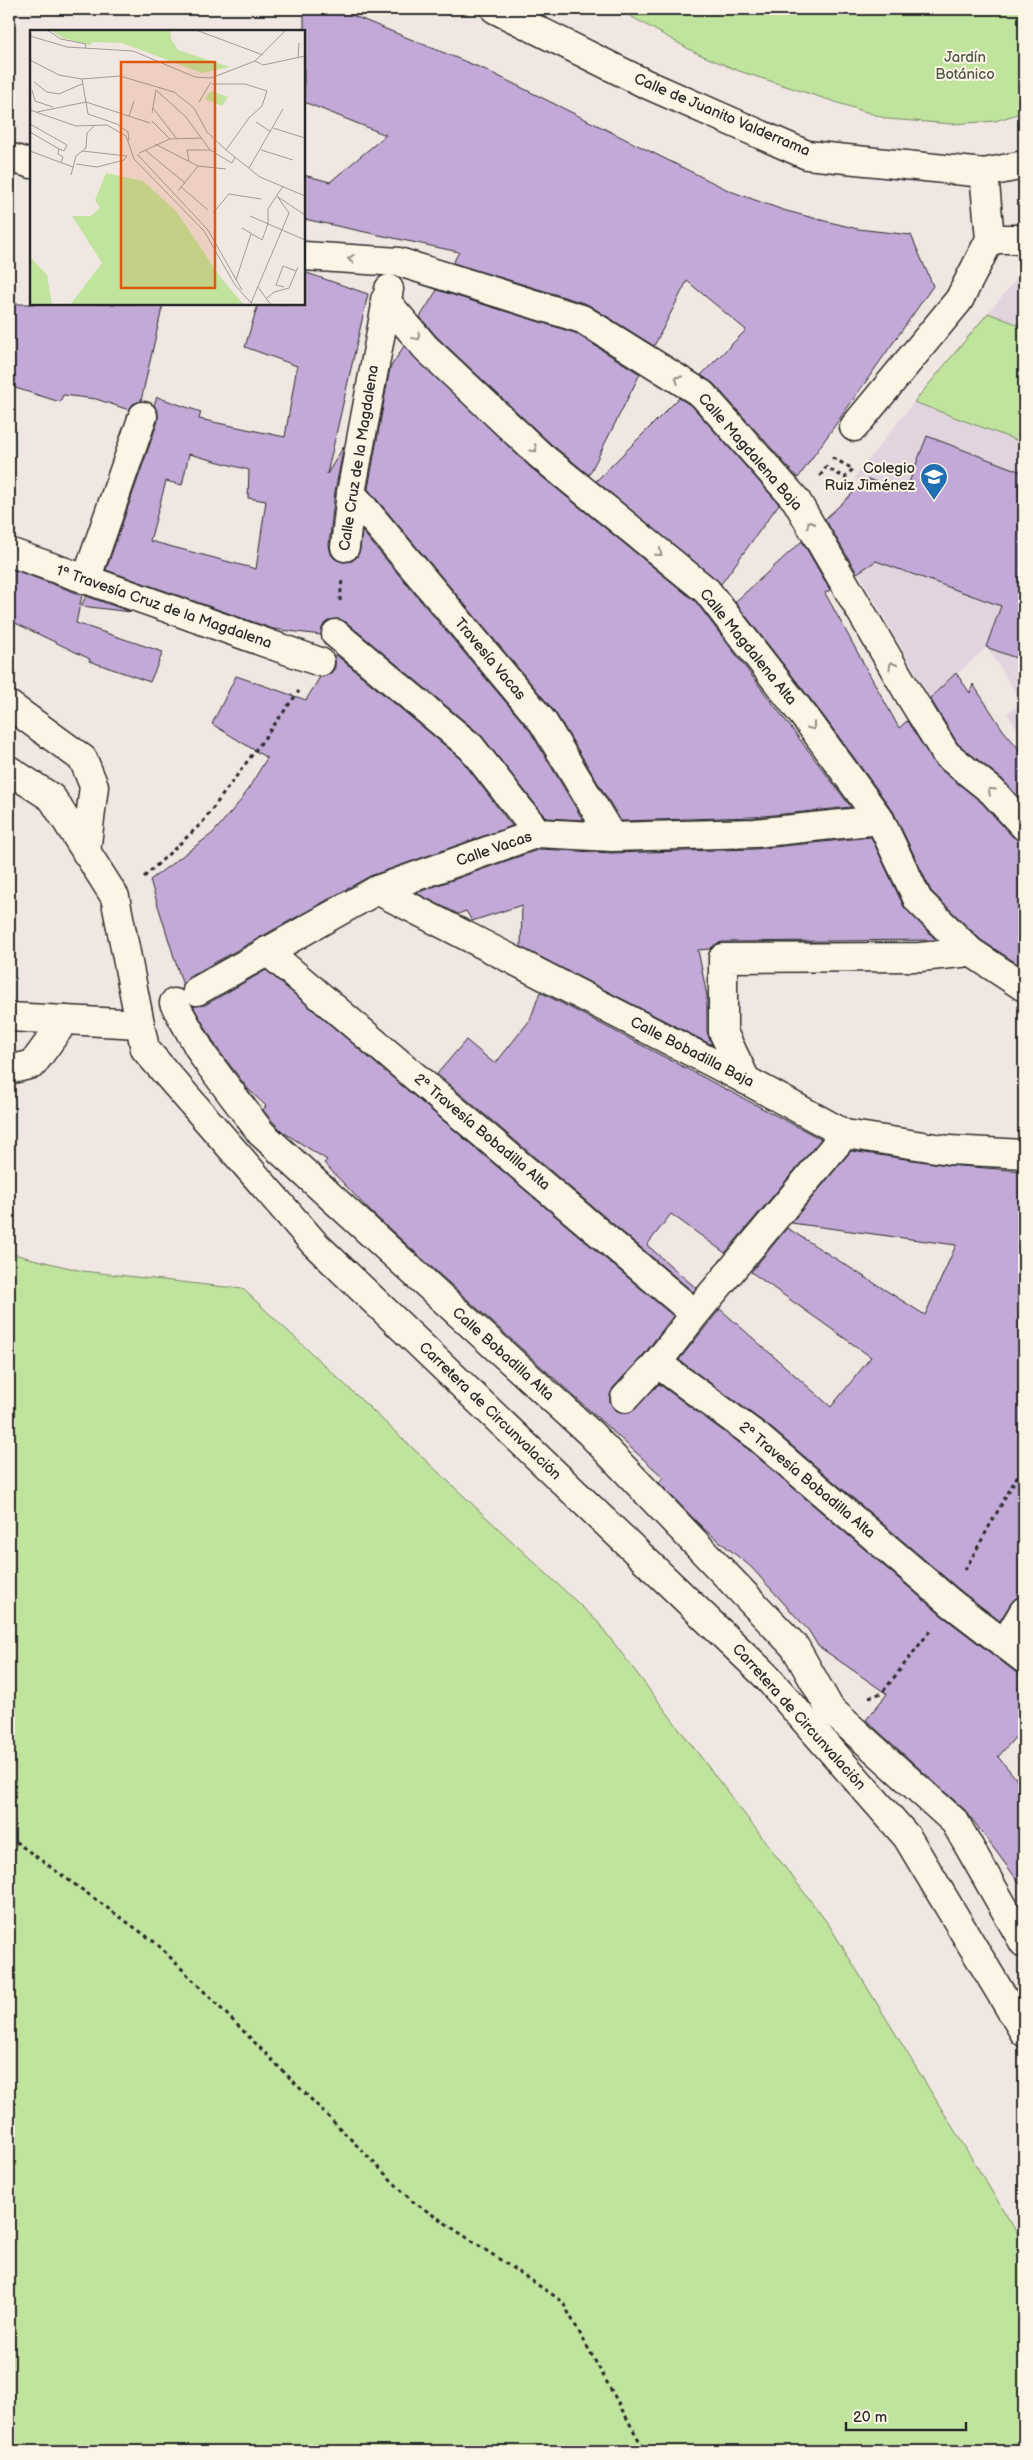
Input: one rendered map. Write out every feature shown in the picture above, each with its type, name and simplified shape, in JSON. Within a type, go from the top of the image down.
[{"type":"street","name":"Calle de Juanito Valderrama","points":[[495,9],[644,83],[808,155],[984,173],[1024,165]]},
{"type":"street","points":[[9,157],[30,164]]},
{"type":"street","points":[[854,427],[958,300],[990,239],[984,173]]},
{"type":"street","points":[[990,239],[1024,239]]},
{"type":"street","name":"Calle Magdalena Baja","points":[[305,256],[399,262],[582,319],[702,394],[796,500],[910,696],[946,754],[992,791],[1024,826]]},
{"type":"street","name":"Calle Cruz de la Magdalena","points":[[345,547],[350,493],[385,300],[399,262]]},
{"type":"street","name":"Calle Magdalena Alta","points":[[385,300],[426,348],[541,456],[706,591],[810,724],[880,820],[918,900],[971,952],[1024,987]]},
{"type":"street","points":[[86,580],[144,416]]},
{"type":"street","name":"Travesía Vacas","points":[[350,493],[543,722],[612,837]]},
{"type":"street","name":"1ª Travesía Cruz de la Magdalena","points":[[9,552],[320,662]]},
{"type":"street","points":[[336,634],[471,747],[538,834]]},
{"type":"street","points":[[9,706],[83,759],[94,786],[86,852]]},
{"type":"street","name":"Carretera de Circunvalación","points":[[9,770],[52,798],[115,897],[144,1049],[314,1243],[765,1675],[907,1837],[1024,2032]]},
{"type":"street","name":"Calle Vacas","points":[[186,997],[378,890],[538,834],[612,837],[755,834],[880,820]]},
{"type":"street","name":"Calle Bobadilla Baja","points":[[378,890],[746,1080],[846,1134],[949,1150],[1024,1154]]},
{"type":"street","name":"2ª Travesía Bobadilla Alta","points":[[266,951],[696,1314]]},
{"type":"street","points":[[746,1080],[724,1032],[724,958],[920,957],[971,952]]},
{"type":"street","name":"Calle Bobadilla Alta","points":[[186,997],[204,1057],[261,1133],[590,1433],[795,1647],[830,1708],[955,1822],[1024,1944]]},
{"type":"street","points":[[9,1017],[140,1024]]},
{"type":"street","points":[[9,1070],[33,1064],[65,1020]]},
{"type":"street","points":[[625,1398],[657,1363],[846,1134]]},
{"type":"street","name":"2ª Travesía Bobadilla Alta","points":[[657,1363],[759,1438],[951,1603],[1015,1651]]},
{"type":"street","points":[[1015,1651],[1024,1612]]},
{"type":"path","name":"Calle Cruz de la Magdalena","points":[[336,634],[345,547]]},
{"type":"path","points":[[115,897],[135,886],[202,824],[320,662]]},
{"type":"path","points":[[9,1837],[156,1943],[412,2201],[562,2301],[645,2451]]},
{"type":"shaded area","name":"Colegio Ruiz Jiménez","points":[[1024,270],[1024,738],[1007,714],[1022,702],[987,647],[930,698],[827,517],[862,485],[854,478],[914,402]]},
{"type":"green space","name":"Jardín Botánico","points":[[618,9],[1024,9],[1024,106],[1021,113],[995,121],[952,124],[888,119],[739,71],[694,52]]},
{"type":"green space","points":[[988,313],[1024,327],[1024,443],[914,402]]},
{"type":"green space","points":[[9,1253],[82,1271],[243,1289],[597,1621],[829,1925],[1024,2244],[1024,2451],[9,2451]]},
{"type":"building","points":[[304,9],[337,9],[486,70],[730,191],[783,210],[858,229],[911,235],[933,286],[798,478],[714,384],[701,375],[746,330],[687,281],[654,346],[587,304],[453,263],[459,252],[305,219],[305,175],[330,182],[386,135],[305,102]]},
{"type":"building","points":[[305,272],[368,294],[327,474],[344,446],[335,491],[329,545],[331,554],[335,559],[343,562],[352,561],[357,557],[360,549],[362,531],[530,731],[583,820],[546,818],[481,735],[346,622],[338,619],[330,620],[324,624],[321,635],[273,629],[106,570],[158,421],[158,413],[154,405],[157,397],[201,412],[199,419],[285,437],[297,366],[245,347],[258,305],[305,305]],"holes":[[[189,454],[249,470],[248,498],[266,501],[256,569],[150,541],[166,481],[182,485]]]},
{"type":"building","points":[[437,290],[575,333],[640,374],[589,475],[551,444],[437,337],[420,317]]},
{"type":"building","points":[[9,304],[163,305],[141,401],[133,404],[129,410],[96,399],[63,395],[60,402],[9,386]]},
{"type":"building","points":[[404,346],[530,467],[696,602],[851,807],[754,817],[621,821],[555,712],[368,489],[390,368]]},
{"type":"building","points":[[679,398],[692,406],[779,504],[721,584],[596,481]]},
{"type":"building","points":[[927,436],[1024,473],[1024,661],[986,647],[1001,606],[876,561],[857,573],[825,519],[868,479],[905,493]]},
{"type":"building","points":[[802,541],[830,590],[825,593],[899,728],[907,721],[936,766],[981,802],[1013,837],[1024,841],[1024,968],[981,940],[931,891],[893,811],[822,714],[735,602]]},
{"type":"building","points":[[9,568],[82,595],[76,623],[163,652],[150,682],[89,661],[90,659],[9,620]]},
{"type":"building","points":[[86,596],[131,612],[81,606]]},
{"type":"building","points":[[335,654],[460,758],[512,826],[370,876],[189,977],[183,986],[150,880],[213,833],[242,799],[267,758],[212,724],[236,676],[306,700],[320,677],[330,674],[335,668]]},
{"type":"building","points":[[956,673],[970,693],[973,684],[1003,730],[1024,755],[1024,803],[1002,779],[958,744],[930,698]]},
{"type":"building","points":[[871,837],[904,907],[936,940],[723,942],[716,944],[710,949],[698,950],[707,996],[707,1032],[712,1045],[521,947],[522,905],[472,921],[466,911],[458,914],[416,893],[540,849],[612,853],[755,849]]},
{"type":"building","points":[[266,970],[673,1316],[645,1353],[613,1388],[610,1402],[614,1409],[622,1413],[630,1413],[659,1384],[749,1450],[941,1615],[1014,1671],[1024,1674],[1024,1727],[998,1757],[1024,1788],[1024,1889],[966,1811],[866,1720],[887,1694],[818,1646],[809,1631],[751,1567],[704,1529],[659,1483],[663,1477],[372,1213],[324,1163],[327,1160],[283,1132],[263,1110],[266,1106],[248,1089],[217,1048],[193,1006],[205,1005]]},
{"type":"building","points":[[540,992],[821,1139],[725,1253],[671,1214],[647,1245],[696,1288],[693,1292],[437,1074],[466,1040],[495,1064],[530,1020]]},
{"type":"building","points":[[851,1151],[947,1165],[1024,1171],[1024,1595],[1017,1597],[1011,1603],[1000,1621],[961,1591],[769,1426],[679,1360],[720,1309],[831,1407],[871,1357],[751,1272],[787,1228],[925,1315],[956,1245],[791,1223]]},
{"type":"place","name":"Colegio Ruiz Jiménez","points":[[934,501]]}]
